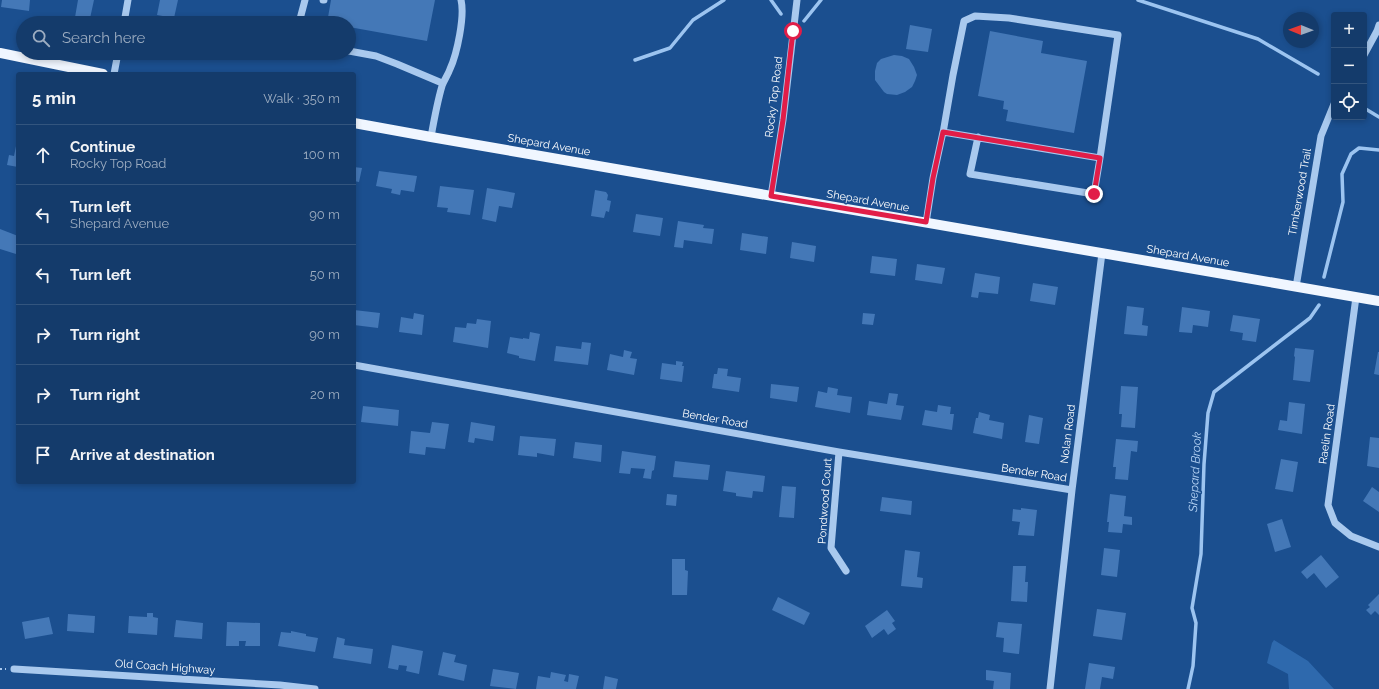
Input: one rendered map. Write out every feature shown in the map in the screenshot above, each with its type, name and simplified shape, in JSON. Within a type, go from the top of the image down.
[{"type":"main road","points":[[0,54],[16,57]]},
{"type":"main road","points":[[31,60],[93,72]]},
{"type":"main road","name":"Shepard Avenue","points":[[356,123],[1379,301]]},
{"type":"street","points":[[125,16],[128,0]]},
{"type":"street","points":[[301,16],[305,0]]},
{"type":"street","points":[[431,137],[436,105],[442,83],[451,69],[458,47],[463,8],[461,0]]},
{"type":"street","name":"Rocky Top Road","points":[[771,196],[783,120],[797,0]]},
{"type":"street","points":[[926,222],[933,178],[964,21],[975,16],[1009,18],[1118,35],[1094,194],[970,174],[978,137]]},
{"type":"street","points":[[1367,49],[1379,25]]},
{"type":"street","points":[[356,52],[376,56],[442,83]]},
{"type":"street","points":[[114,72],[117,60]]},
{"type":"street","name":"Timberwood Trail","points":[[1296,287],[1322,136],[1331,112]]},
{"type":"street","points":[[943,133],[978,137],[1100,158]]},
{"type":"street","name":"Nolan Road","points":[[1050,689],[1072,490],[1102,253]]},
{"type":"street","name":"Raelin Road","points":[[1356,297],[1328,505],[1335,523],[1351,536],[1379,547]]},
{"type":"street","name":"Bender Road","points":[[356,365],[839,452],[1072,490]]},
{"type":"street","name":"Pondwood Court","points":[[839,452],[831,548],[846,571]]},
{"type":"street","name":"Old Coach Highway","points":[[14,669],[280,685],[315,689]]},
{"type":"shaded area","points":[[1274,640],[1308,661],[1334,689],[1289,689],[1288,674],[1267,663]]},
{"type":"building","points":[[2,0],[30,0],[29,11],[1,7]]},
{"type":"building","points":[[78,0],[94,0],[91,16],[75,16]]},
{"type":"building","points":[[160,0],[178,0],[174,16],[157,15]]},
{"type":"building","points":[[331,0],[435,0],[427,41],[356,28],[356,16],[328,16]]},
{"type":"building","points":[[910,25],[932,29],[928,52],[906,49]]},
{"type":"building","points":[[990,31],[1043,41],[1041,53],[1087,61],[1074,133],[1006,121],[1008,110],[1003,109],[1004,101],[978,96]]},
{"type":"building","points":[[894,55],[909,59],[917,75],[912,87],[897,95],[887,94],[884,92],[875,80],[877,63],[881,59]]},
{"type":"building","points":[[16,146],[16,167],[7,165],[9,155],[14,156]]},
{"type":"building","points":[[356,167],[362,168],[359,182],[356,181]]},
{"type":"building","points":[[379,171],[417,176],[414,192],[401,190],[400,195],[391,193],[392,189],[376,186]]},
{"type":"building","points":[[440,186],[474,190],[470,215],[447,212],[448,208],[437,207]]},
{"type":"building","points":[[487,188],[515,193],[512,208],[499,206],[496,222],[482,219]]},
{"type":"building","points":[[595,190],[606,192],[608,195],[607,200],[611,201],[609,212],[606,211],[604,218],[591,216]]},
{"type":"building","points":[[636,214],[663,218],[660,236],[633,232]]},
{"type":"building","points":[[678,221],[704,225],[703,228],[714,229],[712,244],[684,240],[683,248],[674,247]]},
{"type":"building","points":[[0,229],[16,235],[16,254],[0,249]]},
{"type":"building","points":[[742,233],[768,237],[766,254],[740,250]]},
{"type":"building","points":[[792,242],[816,246],[814,262],[790,258]]},
{"type":"building","points":[[872,256],[897,259],[895,276],[870,273]]},
{"type":"building","points":[[917,264],[945,268],[942,284],[915,280]]},
{"type":"building","points":[[975,273],[1000,277],[998,294],[979,292],[978,298],[971,297]]},
{"type":"building","points":[[1033,283],[1058,287],[1055,305],[1030,301]]},
{"type":"building","points":[[1127,306],[1144,308],[1142,325],[1148,326],[1147,336],[1124,334]]},
{"type":"building","points":[[1182,307],[1210,311],[1208,327],[1193,325],[1192,333],[1179,332]]},
{"type":"building","points":[[356,310],[380,313],[378,328],[356,325]]},
{"type":"building","points":[[414,313],[424,315],[422,335],[399,332],[401,317],[413,319]]},
{"type":"building","points":[[863,313],[875,314],[873,325],[862,324]]},
{"type":"building","points":[[1233,315],[1260,319],[1256,342],[1242,340],[1243,333],[1230,331]]},
{"type":"building","points":[[477,319],[491,321],[488,348],[453,342],[455,327],[466,328],[467,323],[476,324]]},
{"type":"building","points":[[530,332],[540,334],[535,361],[519,358],[519,356],[507,353],[510,337],[529,339]]},
{"type":"building","points":[[582,342],[591,343],[588,365],[554,361],[556,346],[581,349]]},
{"type":"building","points":[[1295,348],[1314,350],[1310,382],[1293,380]]},
{"type":"building","points":[[624,350],[632,352],[630,358],[637,359],[634,375],[607,370],[610,354],[623,357]]},
{"type":"building","points":[[1379,352],[1379,375],[1374,374]]},
{"type":"building","points":[[676,361],[683,362],[682,382],[660,379],[662,363],[676,365]]},
{"type":"building","points":[[718,368],[728,369],[727,376],[741,378],[739,392],[712,388],[714,374],[717,374]]},
{"type":"building","points":[[771,384],[799,387],[797,402],[770,398]]},
{"type":"building","points":[[1121,386],[1138,387],[1135,428],[1121,427],[1122,414],[1119,414]]},
{"type":"building","points":[[828,387],[838,389],[837,395],[852,397],[850,413],[815,407],[818,391],[827,393]]},
{"type":"building","points":[[889,393],[898,394],[896,405],[904,406],[901,420],[867,415],[869,401],[887,404]]},
{"type":"building","points":[[1289,402],[1305,404],[1302,434],[1278,430],[1280,420],[1287,421]]},
{"type":"building","points":[[938,405],[951,407],[950,414],[954,414],[952,430],[922,425],[925,410],[937,412]]},
{"type":"building","points":[[363,406],[399,410],[398,426],[361,422]]},
{"type":"building","points":[[979,412],[990,415],[989,420],[1004,423],[1002,439],[973,433],[976,418],[978,418]]},
{"type":"building","points":[[1029,415],[1043,418],[1039,444],[1025,442]]},
{"type":"building","points":[[432,422],[449,424],[445,449],[426,447],[425,455],[409,453],[411,431],[430,433]]},
{"type":"building","points":[[471,422],[495,426],[493,441],[475,438],[474,443],[468,442]]},
{"type":"building","points":[[520,436],[556,439],[554,456],[537,453],[537,457],[518,455]]},
{"type":"building","points":[[1370,437],[1379,438],[1379,468],[1367,466]]},
{"type":"building","points":[[1116,439],[1138,441],[1137,452],[1131,451],[1128,480],[1115,479],[1116,467],[1113,467]]},
{"type":"building","points":[[575,442],[602,445],[601,462],[573,458]]},
{"type":"building","points":[[622,451],[656,456],[651,479],[643,478],[645,469],[631,468],[630,474],[619,473]]},
{"type":"building","points":[[1281,459],[1298,462],[1293,492],[1275,489]]},
{"type":"building","points":[[675,461],[710,465],[708,480],[673,477]]},
{"type":"building","points":[[726,471],[765,476],[763,492],[753,491],[752,498],[736,496],[736,493],[723,491]]},
{"type":"building","points":[[782,486],[796,487],[794,518],[779,517]]},
{"type":"building","points":[[1372,487],[1379,492],[1379,512],[1363,501]]},
{"type":"building","points":[[667,494],[677,495],[676,506],[666,505]]},
{"type":"building","points":[[1110,494],[1126,496],[1124,516],[1132,517],[1132,525],[1123,524],[1122,533],[1108,532],[1109,522],[1107,522]]},
{"type":"building","points":[[882,497],[912,501],[911,515],[880,511]]},
{"type":"building","points":[[1021,508],[1037,510],[1034,536],[1018,535],[1020,522],[1012,521],[1013,509],[1021,510]]},
{"type":"building","points":[[1282,519],[1291,547],[1275,552],[1267,524]]},
{"type":"building","points":[[1104,548],[1120,550],[1117,577],[1101,575]]},
{"type":"building","points":[[905,550],[920,552],[917,577],[923,578],[922,588],[901,586]]},
{"type":"building","points":[[1321,555],[1339,577],[1326,588],[1314,573],[1307,579],[1301,572]]},
{"type":"building","points":[[672,559],[685,559],[685,570],[688,571],[687,595],[672,595]]},
{"type":"building","points":[[1013,566],[1026,566],[1025,582],[1028,582],[1027,602],[1011,601]]},
{"type":"building","points":[[1379,594],[1379,615],[1375,611],[1371,615],[1366,610],[1370,607],[1368,605]]},
{"type":"building","points":[[778,597],[810,613],[804,625],[772,610]]},
{"type":"building","points":[[1097,609],[1126,613],[1122,640],[1093,636]]},
{"type":"building","points":[[887,610],[895,621],[892,623],[896,629],[888,635],[884,629],[872,638],[865,626]]},
{"type":"building","points":[[147,613],[153,613],[153,617],[158,618],[157,635],[128,633],[129,616],[147,617]]},
{"type":"building","points":[[68,614],[95,616],[94,633],[67,631]]},
{"type":"building","points":[[49,617],[53,634],[25,639],[22,622]]},
{"type":"building","points":[[176,620],[203,623],[202,639],[174,637]]},
{"type":"building","points":[[227,622],[260,623],[260,646],[245,646],[246,641],[239,641],[239,646],[226,646]]},
{"type":"building","points":[[998,622],[1022,624],[1019,654],[1003,652],[1004,638],[996,637]]},
{"type":"building","points":[[291,631],[318,638],[315,652],[278,646],[281,632],[291,633]]},
{"type":"building","points":[[337,637],[345,639],[344,645],[373,649],[371,664],[333,658]]},
{"type":"building","points":[[392,645],[423,651],[419,674],[406,671],[407,666],[399,665],[398,670],[388,668]]},
{"type":"building","points":[[443,652],[456,655],[454,662],[467,665],[464,681],[438,675]]},
{"type":"building","points":[[1089,663],[1115,667],[1113,679],[1102,677],[1100,689],[1085,689]]},
{"type":"building","points":[[493,669],[519,673],[516,689],[490,686]]},
{"type":"building","points":[[986,670],[1011,673],[1010,689],[993,689],[994,681],[986,680]]},
{"type":"building","points":[[551,672],[566,675],[564,681],[568,682],[569,674],[579,676],[576,689],[536,689],[538,676],[550,678]]},
{"type":"building","points":[[605,676],[618,679],[616,689],[603,689]]},
{"type":"waterway","points":[[635,60],[670,48],[693,20],[724,0]]},
{"type":"waterway","points":[[771,0],[781,14]]},
{"type":"waterway","points":[[804,21],[821,0]]},
{"type":"waterway","points":[[1138,0],[1258,39],[1318,74]]},
{"type":"waterway","points":[[1367,110],[1379,117]]},
{"type":"waterway","name":"Shepard Brook","points":[[1324,277],[1343,202],[1342,174],[1351,154],[1359,148],[1379,150]]},
{"type":"waterway","name":"Shepard Brook","points":[[1188,689],[1193,666],[1196,623],[1192,608],[1201,554],[1204,464],[1208,413],[1214,392],[1310,318],[1319,305]]},
{"type":"route","points":[[793,31],[783,120],[771,196],[926,222],[933,178],[943,132],[1100,158],[1094,194]]}]
